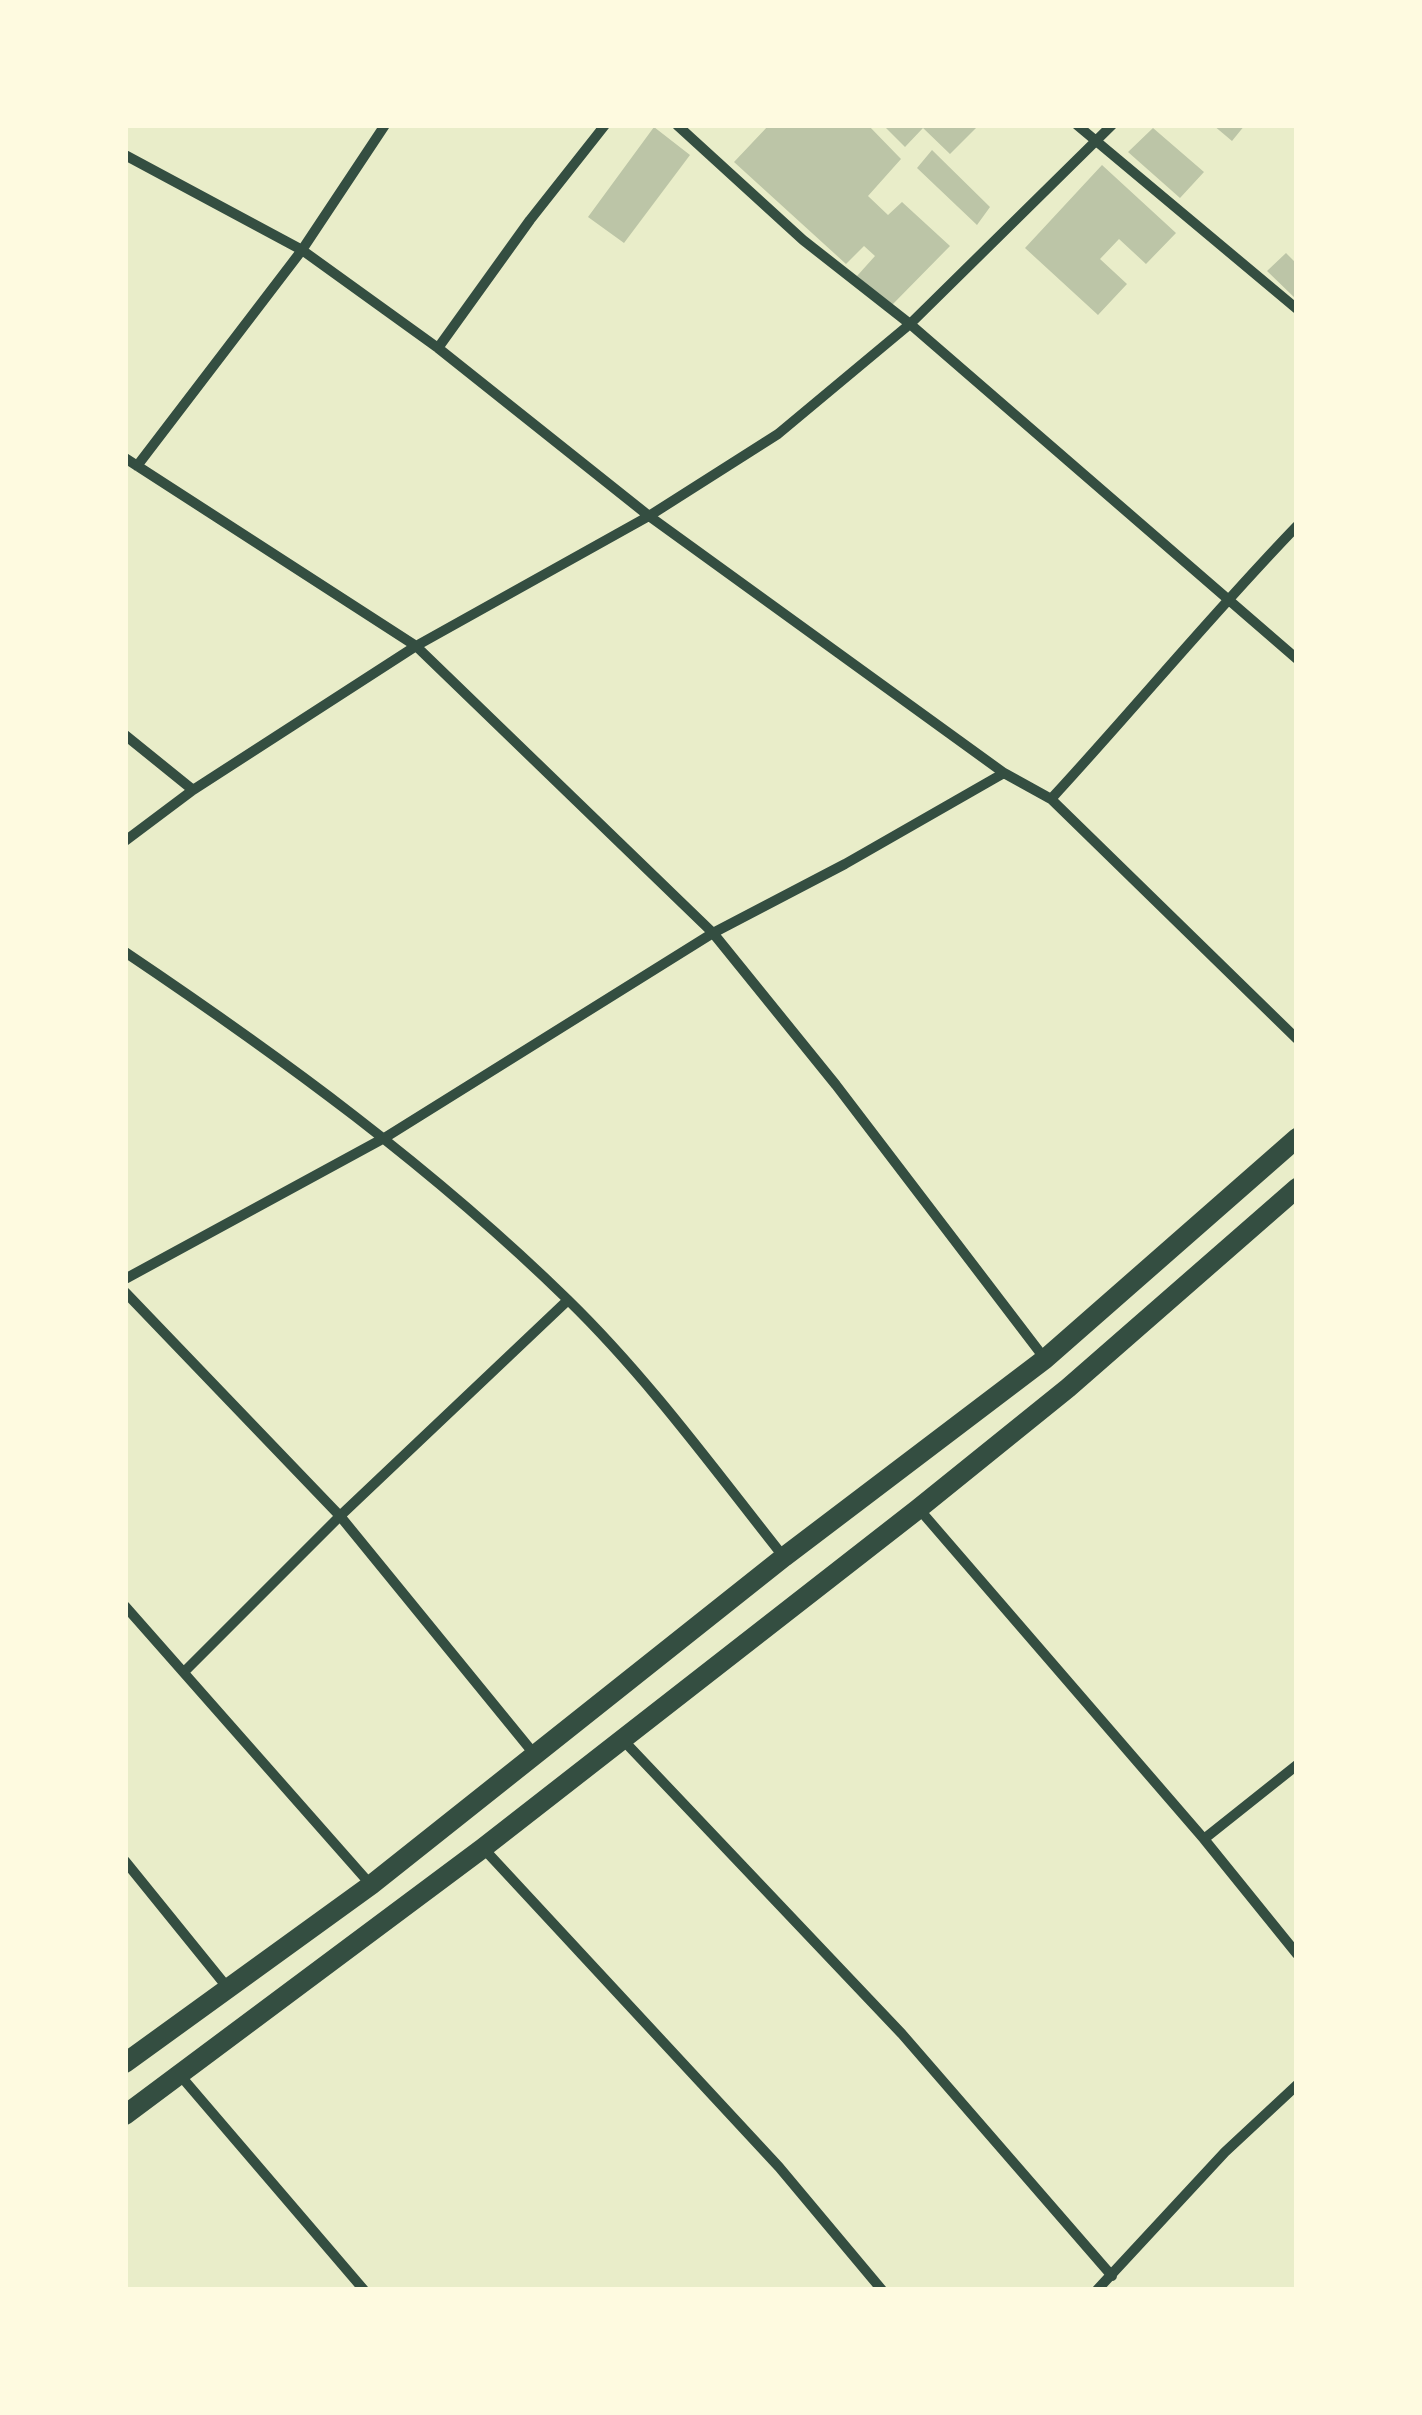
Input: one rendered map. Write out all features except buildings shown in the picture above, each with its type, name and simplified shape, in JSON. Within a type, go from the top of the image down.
[{"type":"main road","points":[[125,2063],[371,1885],[784,1557],[1045,1359],[1297,1138]]},
{"type":"main road","points":[[125,2115],[483,1848],[918,1508],[1068,1388],[1297,1188]]},
{"type":"street","points":[[136,466],[302,250],[385,125]]},
{"type":"street","points":[[438,348],[530,220],[605,125]]},
{"type":"street","points":[[677,125],[803,240],[910,324],[1297,659]]},
{"type":"street","points":[[1077,125],[1297,309]]},
{"type":"street","points":[[125,841],[194,790],[416,646],[649,516],[778,434],[910,324],[1112,125]]},
{"type":"street","points":[[125,154],[302,250],[438,348],[649,516],[1004,773],[1050,799],[1297,1039]]},
{"type":"street","points":[[125,458],[416,646],[712,933],[836,1085],[1045,1359]]},
{"type":"street","points":[[1050,799],[1142,700],[1226,599],[1297,526]]},
{"type":"street","points":[[125,734],[194,790]]},
{"type":"street","points":[[125,1279],[386,1138],[712,933],[845,864],[1004,773]]},
{"type":"street","points":[[125,952],[236,1026],[386,1138],[568,1300],[660,1399],[784,1557]]},
{"type":"street","points":[[125,1292],[340,1516],[535,1754]]},
{"type":"street","points":[[184,1672],[340,1516],[568,1300]]},
{"type":"street","points":[[918,1508],[1204,1839],[1297,1954]]},
{"type":"street","points":[[125,1606],[371,1885]]},
{"type":"street","points":[[623,1740],[902,2034],[1112,2276]]},
{"type":"street","points":[[1204,1839],[1297,1765]]},
{"type":"street","points":[[483,1848],[779,2167],[882,2290]]},
{"type":"street","points":[[125,1862],[227,1988]]},
{"type":"street","points":[[180,2074],[364,2290]]},
{"type":"street","points":[[1098,2290],[1225,2152],[1297,2084]]}]
